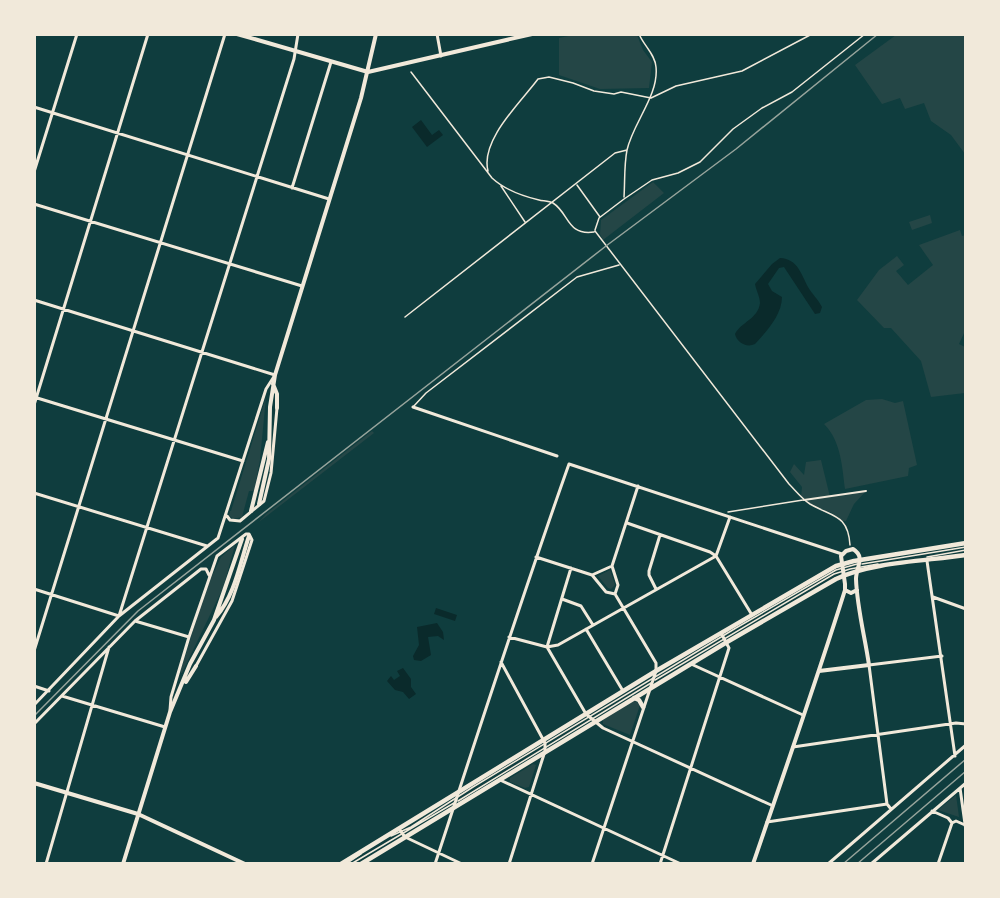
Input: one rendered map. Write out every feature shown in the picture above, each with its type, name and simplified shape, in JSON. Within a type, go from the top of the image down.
[{"type":"main road","points":[[237,34],[368,72],[532,34]]},
{"type":"main road","points":[[260,504],[269,459],[273,383],[368,72],[376,34]]},
{"type":"main road","points":[[273,383],[278,394],[277,408]]},
{"type":"main road","points":[[251,511],[270,436]]},
{"type":"main road","points":[[123,864],[170,712],[190,664],[214,620],[228,600],[249,536]]},
{"type":"main road","points":[[214,620],[242,539]]},
{"type":"main road","points":[[753,864],[771,805],[819,671],[844,590],[842,554],[850,547],[858,552],[857,590],[869,665],[819,671]]},
{"type":"main road","points":[[361,864],[460,790],[545,745],[590,718],[634,698],[691,664],[752,615],[842,570],[912,551],[966,547]]},
{"type":"main road","points":[[341,864],[498,780],[545,745],[590,718],[623,691],[842,570],[858,565],[927,561],[966,555]]},
{"type":"main road","points":[[844,590],[851,593],[857,590]]},
{"type":"main road","points":[[182,687],[196,666]]},
{"type":"main road","points":[[634,698],[639,700],[643,707]]},
{"type":"main road","points":[[34,783],[138,814],[245,864]]},
{"type":"street","points":[[34,172],[77,34]]},
{"type":"street","points":[[34,405],[148,34]]},
{"type":"street","points":[[34,651],[225,34]]},
{"type":"street","points":[[119,616],[257,177],[295,51],[298,34]]},
{"type":"street","points":[[437,34],[441,56]]},
{"type":"street","points":[[292,188],[331,62]]},
{"type":"street","points":[[34,107],[329,199]]},
{"type":"street","points":[[34,204],[302,286]]},
{"type":"street","points":[[34,300],[275,375],[266,389],[219,537],[119,616],[34,705]]},
{"type":"street","points":[[36,397],[243,461]]},
{"type":"street","points":[[413,407],[557,456]]},
{"type":"street","points":[[227,516],[230,520],[240,521],[264,501],[272,473],[277,408]]},
{"type":"street","points":[[435,864],[509,637],[569,464],[842,554]]},
{"type":"street","points":[[615,594],[618,585],[612,566],[639,486]]},
{"type":"street","points":[[804,500],[866,491]]},
{"type":"street","points":[[34,493],[207,546]]},
{"type":"street","points":[[509,637],[547,647],[558,645],[593,626],[716,556],[730,517]]},
{"type":"street","points":[[627,523],[716,556],[752,615]]},
{"type":"street","points":[[170,712],[171,697],[209,575],[218,555],[249,534],[252,540],[235,595],[196,666]]},
{"type":"street","points":[[657,590],[649,572],[660,535]]},
{"type":"street","points":[[536,557],[592,575],[606,592],[615,594],[656,663],[657,671],[649,689],[592,864]]},
{"type":"street","points":[[927,561],[956,756]]},
{"type":"street","points":[[592,575],[612,566]]},
{"type":"street","points":[[572,568],[547,647],[590,718],[633,741],[771,805]]},
{"type":"street","points":[[34,724],[135,621],[201,569],[207,570],[209,575]]},
{"type":"street","points":[[34,590],[119,616]]},
{"type":"street","points":[[933,597],[966,609]]},
{"type":"street","points":[[562,598],[582,606],[593,626]]},
{"type":"street","points":[[135,621],[189,637]]},
{"type":"street","points":[[586,629],[623,691]]},
{"type":"street","points":[[660,864],[721,678],[729,648],[724,637]]},
{"type":"street","points":[[46,864],[110,646]]},
{"type":"street","points":[[891,809],[887,804],[869,665],[942,656]]},
{"type":"street","points":[[501,662],[545,745],[509,864]]},
{"type":"street","points":[[691,664],[803,715]]},
{"type":"street","points":[[34,686],[49,691]]},
{"type":"street","points":[[62,696],[165,727]]},
{"type":"street","points":[[792,747],[951,724],[966,724]]},
{"type":"street","points":[[828,864],[966,745]]},
{"type":"street","points":[[498,780],[681,864]]},
{"type":"street","points":[[871,864],[966,783]]},
{"type":"street","points":[[960,788],[966,831]]},
{"type":"street","points":[[767,822],[887,804]]},
{"type":"street","points":[[932,812],[948,818],[952,823]]},
{"type":"street","points":[[952,823],[956,821],[965,825]]},
{"type":"street","points":[[938,864],[952,823]]},
{"type":"street","points":[[402,832],[462,864]]},
{"type":"lane","points":[[624,199],[627,150],[638,120],[651,98],[656,65],[639,34]]},
{"type":"lane","points":[[488,171],[486,159],[491,144],[504,122],[538,79],[549,77],[573,82],[594,91],[614,94],[621,92],[651,98],[676,86],[742,71],[812,34]]},
{"type":"lane","points":[[595,231],[600,217],[624,199],[652,180],[678,174],[700,162],[733,129],[762,108],[792,92],[865,34]]},
{"type":"lane","points":[[411,72],[501,186],[526,223]]},
{"type":"lane","points":[[405,317],[615,153],[627,150]]},
{"type":"lane","points":[[577,184],[600,217]]},
{"type":"lane","points":[[501,186],[522,195],[553,203],[575,229],[583,232],[595,231]]},
{"type":"lane","points":[[595,231],[789,484],[804,500],[836,515],[849,531],[850,547]]},
{"type":"lane","points":[[413,407],[426,393],[577,276],[620,265]]},
{"type":"lane","points":[[728,512],[804,500]]},
{"type":"lane","points":[[858,565],[966,547]]},
{"type":"lane","points":[[858,565],[966,547]]},
{"type":"lane","points":[[912,551],[940,552]]},
{"type":"lane","points":[[590,718],[724,637],[842,570]]},
{"type":"lane","points":[[351,864],[545,745]]},
{"type":"lane","points":[[455,804],[545,745]]},
{"type":"lane","points":[[346,864],[402,832]]},
{"type":"shaded area","points":[[573,35],[637,35],[643,50],[652,62],[649,88],[600,89],[559,75],[559,38]]},
{"type":"shaded area","points":[[896,35],[965,35],[965,154],[951,135],[931,121],[924,103],[905,109],[900,98],[882,104],[855,65]]},
{"type":"shaded area","points":[[421,120],[432,135],[439,130],[443,135],[427,147],[412,127]]},
{"type":"shaded area","points":[[653,182],[664,193],[603,240],[600,234],[601,220]]},
{"type":"shaded area","points":[[930,215],[932,223],[912,230],[909,222]]},
{"type":"shaded area","points":[[960,230],[962,236],[966,235],[965,331],[959,344],[965,347],[965,393],[931,397],[921,361],[891,328],[884,328],[857,300],[879,270],[897,256],[904,265],[896,271],[908,285],[933,265],[919,245]]},
{"type":"shaded area","points":[[780,258],[791,261],[798,268],[822,307],[820,313],[815,314],[784,267],[779,268],[768,284],[772,291],[782,297],[776,317],[755,344],[743,344],[735,334],[759,308],[760,301],[755,284]]},
{"type":"shaded area","points":[[266,397],[260,460],[254,491],[249,491],[242,517],[233,519],[229,515],[230,511]]},
{"type":"shaded area","points":[[882,399],[895,403],[903,401],[917,465],[909,468],[908,476],[845,489],[842,463],[837,446],[824,424],[866,400]]},
{"type":"shaded area","points":[[372,431],[374,433],[259,522],[266,514]]},
{"type":"shaded area","points":[[821,460],[830,497],[866,491],[854,504],[846,521],[841,521],[832,513],[812,505],[801,497],[802,487],[790,472],[794,464],[804,475],[806,462]]},
{"type":"shaded area","points":[[235,545],[223,588],[180,673],[212,576],[221,557]]},
{"type":"shaded area","points":[[610,570],[615,585],[611,589],[598,576]]},
{"type":"shaded area","points":[[436,608],[457,615],[455,621],[434,614]]},
{"type":"shaded area","points":[[437,623],[443,632],[444,640],[438,636],[428,637],[431,655],[421,661],[414,660],[413,656],[419,645],[417,627]]},
{"type":"shaded area","points":[[403,668],[411,679],[411,687],[416,694],[409,699],[403,692],[395,690],[387,681],[391,676],[394,680],[400,676],[397,671]]},
{"type":"shaded area","points":[[634,700],[640,705],[630,735],[603,724],[603,720]]},
{"type":"shaded area","points":[[533,764],[536,765],[529,787],[525,788],[510,782],[510,778]]},
{"type":"shaded area","points":[[956,795],[959,817],[938,810]]},
{"type":"railway","points":[[34,716],[138,611],[606,246],[736,149],[878,34]]},
{"type":"railway","points":[[843,864],[966,759]]},
{"type":"railway","points":[[857,864],[966,771]]}]
